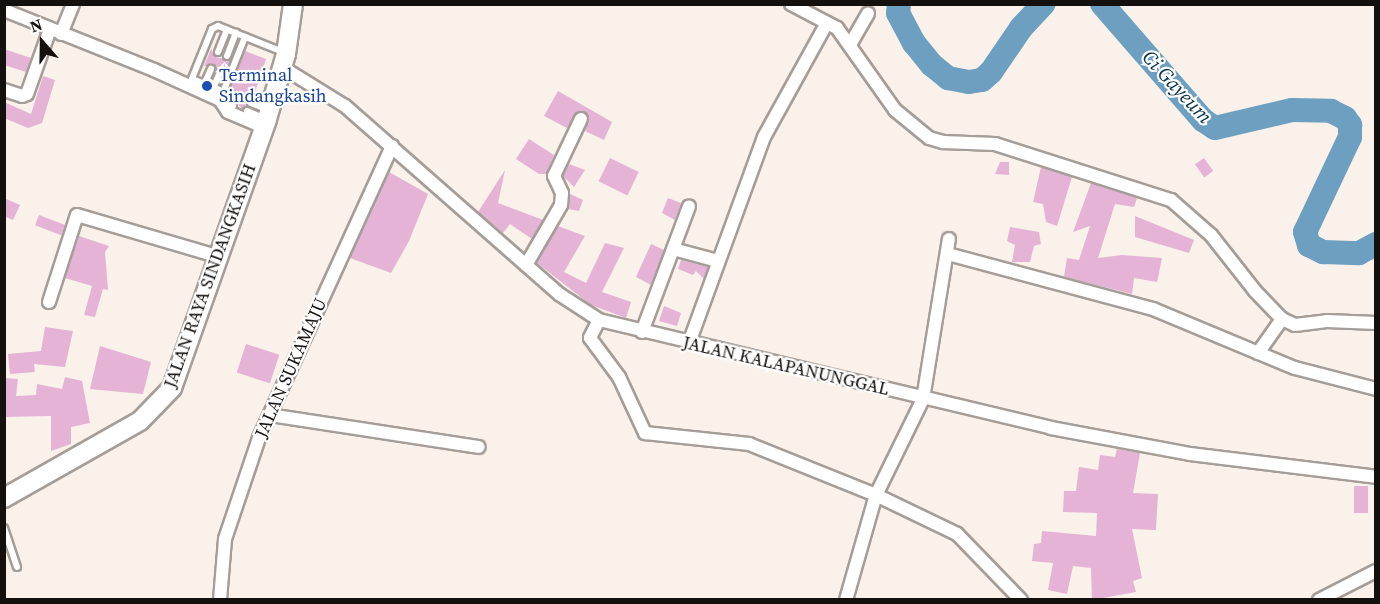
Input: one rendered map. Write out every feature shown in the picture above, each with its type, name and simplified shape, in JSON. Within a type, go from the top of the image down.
[{"type":"main road","name":"JALAN RAYA SINDANGKASIH","points":[[4,498],[123,432],[160,404],[178,374],[267,118],[284,60],[293,4]]},
{"type":"street","points":[[4,90],[22,96],[27,94],[56,32],[73,4]]},
{"type":"street","points":[[791,4],[827,23],[851,43],[895,110],[935,140],[995,144],[1171,200],[1211,235],[1280,322],[1295,325],[1327,321],[1376,323]]},
{"type":"street","points":[[4,10],[204,88],[228,112],[267,118]]},
{"type":"street","points":[[851,43],[868,14]]},
{"type":"street","points":[[689,343],[764,137],[827,23]]},
{"type":"street","name":"JALAN KALAPANUNGGAL","points":[[284,60],[345,106],[526,265],[599,320],[922,399],[1168,450],[1376,477]]},
{"type":"street","points":[[526,265],[561,205],[562,193],[554,176],[581,119]]},
{"type":"street","name":"JALAN SUKAMAJU","points":[[220,600],[232,513],[270,415],[392,146]]},
{"type":"street","points":[[642,332],[689,206]]},
{"type":"street","points":[[49,302],[77,215],[220,257]]},
{"type":"street","points":[[846,600],[876,495],[922,399],[949,239]]},
{"type":"street","points":[[673,249],[718,261]]},
{"type":"street","points":[[948,254],[1153,309],[1295,368],[1376,389]]},
{"type":"street","points":[[599,320],[591,335],[620,377],[649,435],[749,444],[876,495],[957,534],[1021,600]]},
{"type":"street","points":[[1258,353],[1280,322]]},
{"type":"street","points":[[270,415],[479,447]]},
{"type":"street","points":[[1319,600],[1376,571]]},
{"type":"lane","points":[[204,88],[212,29],[218,26],[245,37],[284,60]]},
{"type":"lane","points":[[218,52],[227,30]]},
{"type":"lane","points":[[227,56],[236,33]]},
{"type":"lane","points":[[204,88],[245,37]]},
{"type":"lane","points":[[204,88],[211,69]]},
{"type":"lane","points":[[204,88],[220,72]]},
{"type":"lane","points":[[204,88],[237,97]]},
{"type":"lane","points":[[204,88],[233,106]]},
{"type":"lane","points":[[251,103],[267,118]]},
{"type":"lane","points":[[247,111],[267,118]]},
{"type":"lane","points":[[4,528],[17,567]]},
{"type":"building","points":[[4,49],[31,58],[26,72],[4,65]]},
{"type":"building","points":[[211,49],[216,57],[230,60],[225,73],[221,67],[204,66]]},
{"type":"building","points":[[245,51],[266,59],[253,98],[242,109],[236,102],[241,94],[230,88]]},
{"type":"building","points":[[43,76],[55,80],[42,123],[28,128],[4,118],[4,102],[31,114]]},
{"type":"building","points":[[558,91],[612,122],[604,140],[585,131],[589,119],[584,111],[576,113],[567,128],[544,116]]},
{"type":"building","points":[[529,139],[554,155],[546,174],[539,174],[516,159]]},
{"type":"building","points":[[610,158],[639,172],[627,195],[599,181]]},
{"type":"building","points":[[1204,158],[1213,171],[1204,177],[1195,164]]},
{"type":"building","points":[[1000,162],[1009,162],[1009,175],[995,174]]},
{"type":"building","points":[[569,164],[585,170],[574,187],[563,176]]},
{"type":"building","points":[[1041,167],[1072,177],[1057,226],[1046,222],[1043,204],[1033,202]]},
{"type":"building","points":[[505,170],[498,203],[543,220],[532,239],[510,224],[503,233],[478,212]]},
{"type":"building","points":[[389,172],[428,194],[409,241],[391,273],[350,258]]},
{"type":"building","points":[[1091,183],[1137,198],[1134,207],[1115,204],[1098,258],[1122,255],[1162,258],[1157,282],[1134,278],[1132,294],[1064,277],[1067,258],[1079,260],[1090,226],[1073,232]]},
{"type":"building","points":[[570,194],[583,200],[579,211],[568,209]]},
{"type":"building","points":[[4,198],[20,205],[13,220],[4,216]]},
{"type":"building","points":[[668,198],[681,203],[675,220],[662,213]]},
{"type":"building","points":[[39,215],[65,225],[61,235],[35,225]]},
{"type":"building","points":[[1135,216],[1194,240],[1189,253],[1135,237]]},
{"type":"building","points":[[558,226],[585,236],[564,272],[586,283],[605,243],[624,248],[602,292],[631,302],[626,318],[591,305],[537,263]]},
{"type":"building","points":[[1010,227],[1039,232],[1041,244],[1034,246],[1030,262],[1012,262],[1015,245],[1007,241]]},
{"type":"building","points":[[79,236],[109,246],[105,252],[108,290],[103,289],[95,317],[84,315],[92,286],[65,278]]},
{"type":"building","points":[[651,244],[664,250],[651,285],[636,277]]},
{"type":"building","points":[[681,260],[708,267],[704,279],[696,271],[693,275],[678,269]]},
{"type":"building","points":[[664,306],[681,313],[677,326],[659,321]]},
{"type":"building","points":[[45,327],[73,331],[65,367],[34,364],[35,372],[10,374],[8,354],[41,351]]},
{"type":"building","points":[[246,344],[279,355],[270,383],[237,373]]},
{"type":"building","points":[[100,346],[151,362],[143,394],[90,389]]},
{"type":"building","points":[[65,377],[82,381],[90,423],[71,427],[71,444],[51,451],[51,416],[4,417],[4,378],[18,379],[16,396],[36,395],[37,384],[62,389]]},
{"type":"building","points":[[1117,449],[1140,453],[1133,493],[1158,494],[1156,530],[1132,529],[1142,578],[1133,581],[1136,592],[1092,600],[1091,568],[1073,566],[1067,594],[1048,590],[1053,563],[1032,561],[1034,544],[1041,543],[1042,531],[1096,536],[1097,513],[1063,512],[1064,491],[1076,491],[1079,467],[1098,470],[1100,455],[1115,457]]},
{"type":"building","points":[[1354,486],[1368,486],[1368,513],[1354,513]]},
{"type":"waterway","name":"Ci Gayeum","points":[[899,4],[898,13],[914,43],[932,65],[948,78],[969,82],[982,80],[991,72],[1021,28],[1043,4]]},
{"type":"waterway","name":"Ci Gayeum","points":[[1102,4],[1203,120],[1215,128],[1292,110],[1331,111],[1345,118],[1350,125],[1350,137],[1305,232],[1309,245],[1323,252],[1359,253],[1376,244]]},
{"type":"place","name":"Terminal Sindangkasih","points":[[207,86]]}]
